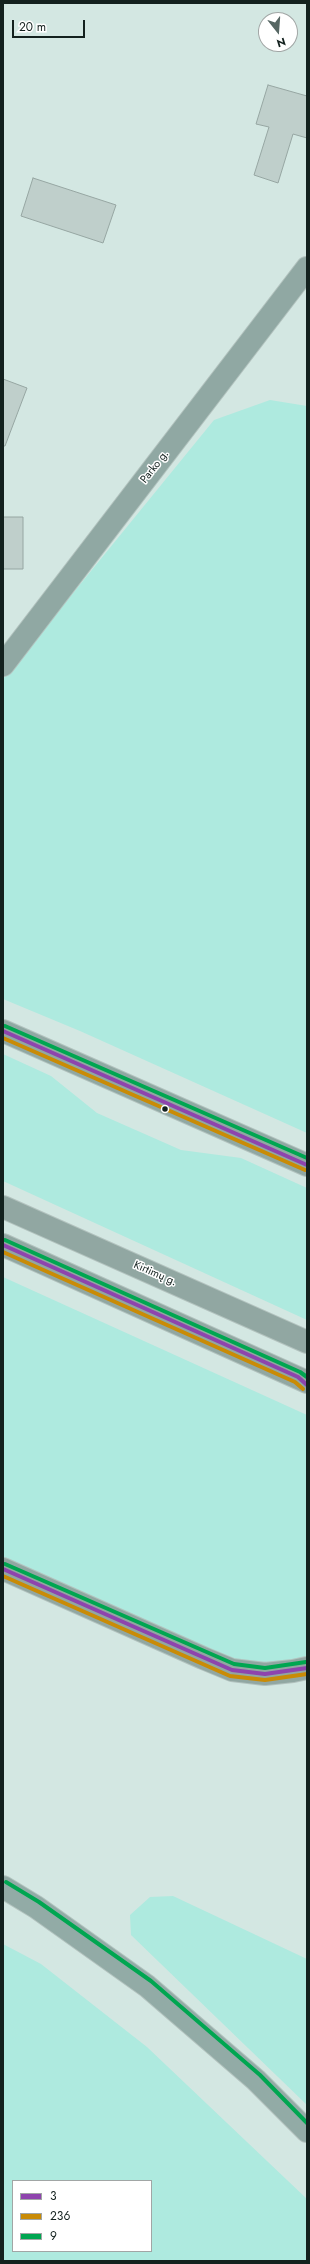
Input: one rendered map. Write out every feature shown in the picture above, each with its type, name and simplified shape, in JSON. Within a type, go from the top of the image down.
[{"type":"highway","name":"Kirtimų g.","points":[[3,1206],[307,1342]]},
{"type":"highway","points":[[3,1245],[304,1381]]},
{"type":"highway","points":[[3,1569],[232,1670],[265,1674],[307,1668]]},
{"type":"main road","points":[[3,1887],[36,1907],[147,1986],[256,2080],[307,2131]]},
{"type":"street","name":"Parko g.","points":[[3,665],[307,268]]},
{"type":"street","points":[[3,1031],[307,1165]]},
{"type":"green space","points":[[270,400],[307,406],[307,1133],[80,1031],[3,999],[3,679],[214,420]]},
{"type":"green space","points":[[3,1054],[51,1076],[97,1113],[181,1150],[241,1158],[307,1188],[307,1320],[3,1181]]},
{"type":"green space","points":[[3,1277],[307,1415],[307,1657],[289,1662],[259,1663],[237,1661],[215,1654],[3,1558]]},
{"type":"green space","points":[[173,1896],[307,1959],[307,2105],[131,1935],[130,1915],[150,1897]]},
{"type":"green space","points":[[3,1944],[41,1964],[147,2047],[307,2199],[307,2261],[3,2261]]},
{"type":"building","points":[[268,85],[307,96],[307,138],[293,134],[278,183],[254,175],[269,127],[256,124]]},
{"type":"building","points":[[33,178],[116,205],[103,243],[21,216]]},
{"type":"building","points":[[3,379],[27,388],[5,446],[3,446]]},
{"type":"building","points":[[3,517],[23,517],[23,569],[3,569]]},
{"type":"transit line","name":"9","points":[[5,1026],[307,1158]]},
{"type":"transit line","name":"3","points":[[3,1031],[307,1165]]},
{"type":"transit line","name":"236","points":[[3,1038],[305,1170]]},
{"type":"transit line","name":"9","points":[[5,1240],[300,1372],[307,1377]]},
{"type":"transit line","name":"3","points":[[3,1245],[298,1377],[307,1385]]},
{"type":"transit line","name":"236","points":[[3,1252],[295,1382],[303,1389]]},
{"type":"transit line","name":"9","points":[[5,1564],[234,1664],[265,1668],[306,1662]]},
{"type":"transit line","name":"3","points":[[3,1569],[232,1670],[265,1674],[307,1668]]},
{"type":"transit line","name":"236","points":[[3,1576],[230,1676],[265,1680],[307,1674]]},
{"type":"transit line","name":"9","points":[[6,1882],[39,1902],[151,1981],[260,2075],[307,2123]]}]
